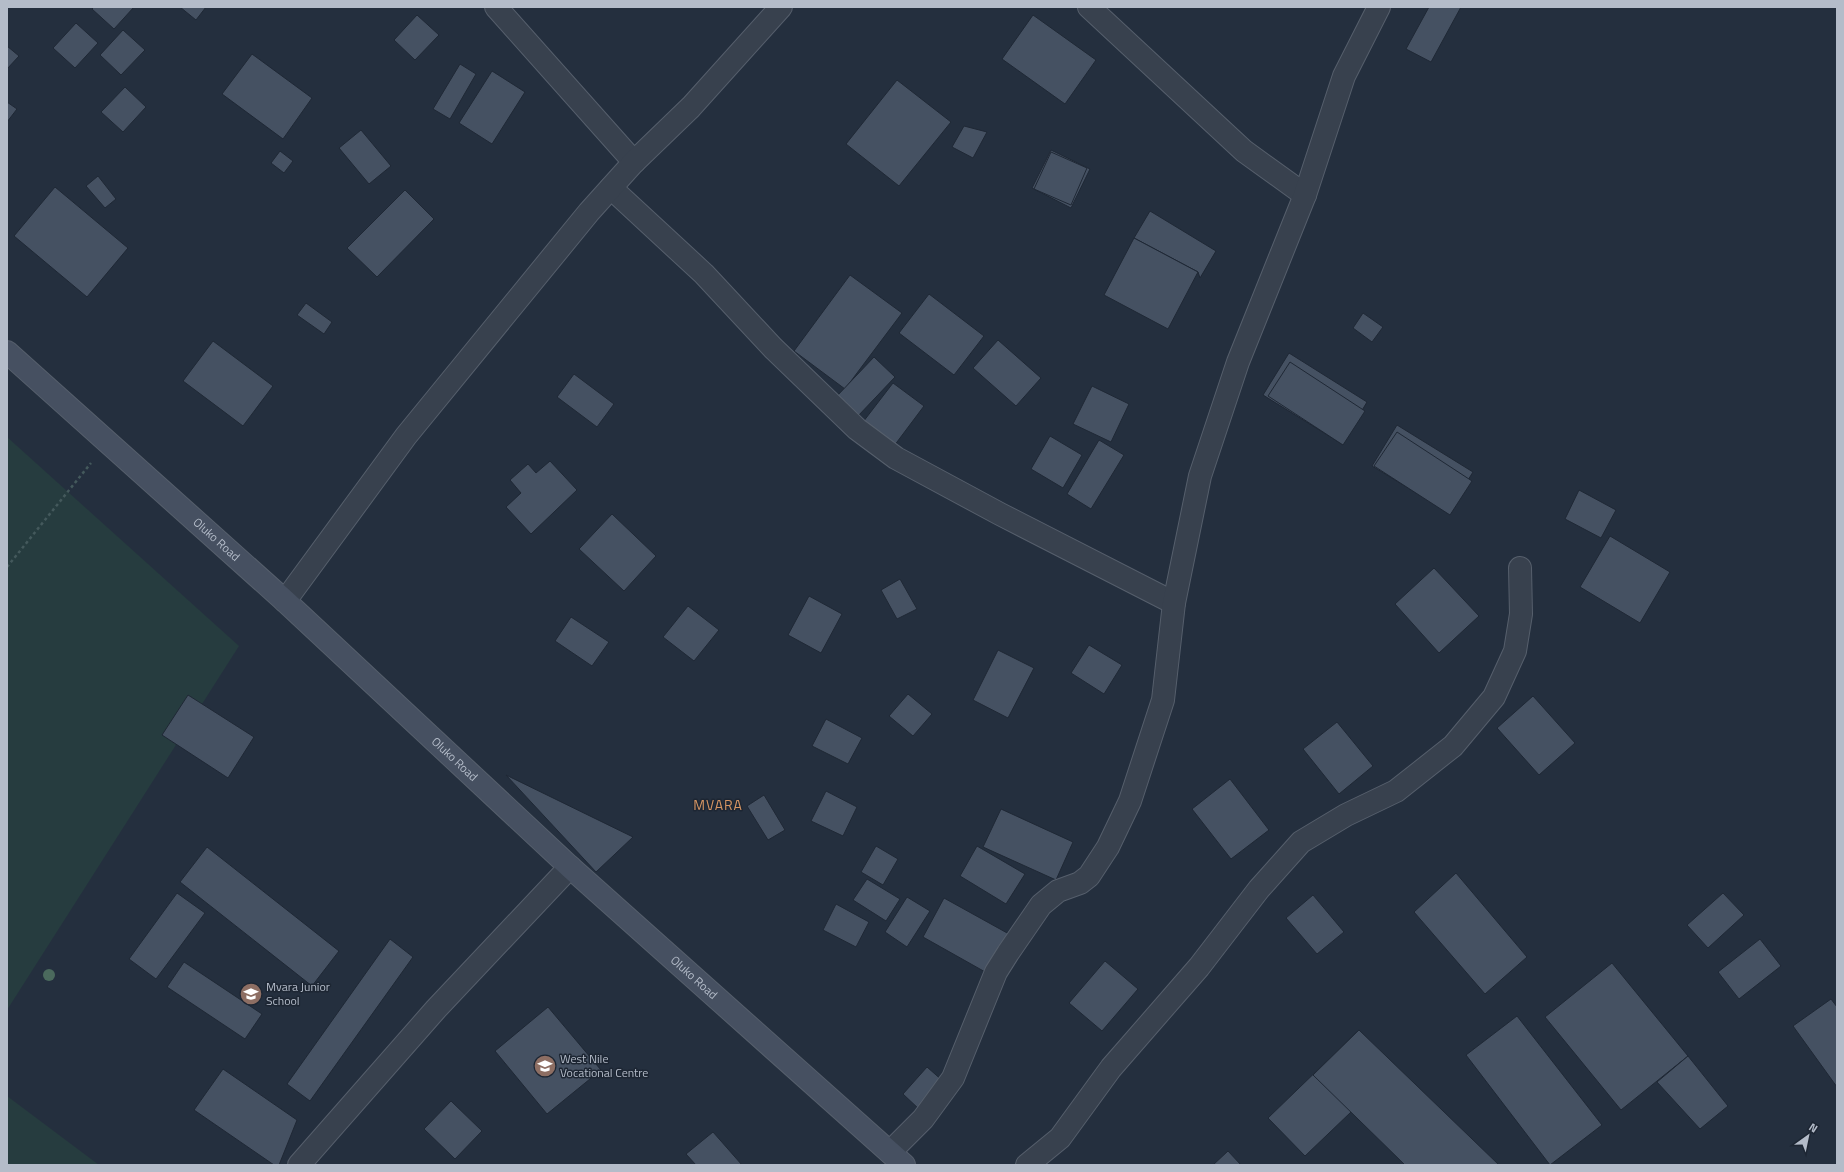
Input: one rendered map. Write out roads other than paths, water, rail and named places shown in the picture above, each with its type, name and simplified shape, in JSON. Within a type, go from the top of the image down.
[{"type":"main road","name":"Oluko Road","points":[[7,352],[285,601],[570,867],[897,1158]]},
{"type":"street","points":[[496,7],[634,162]]},
{"type":"street","points":[[285,601],[406,436],[584,218],[634,162],[691,107],[781,7]]},
{"type":"street","points":[[1089,7],[1244,151],[1305,195]]},
{"type":"street","points":[[897,1158],[953,1078],[996,972],[1041,905],[1058,890],[1080,883],[1089,876],[1108,847],[1130,801],[1163,700],[1174,603],[1200,476],[1238,362],[1305,195],[1344,76],[1378,7]]},
{"type":"street","points":[[611,188],[704,274],[821,395],[857,429],[885,450],[896,458],[1000,514],[1174,603]]},
{"type":"street","points":[[1026,1165],[1060,1138],[1111,1068],[1199,966],[1259,889],[1301,842],[1346,815],[1396,791],[1453,746],[1494,697],[1515,651],[1521,614],[1520,568]]},
{"type":"street","points":[[299,1165],[436,1009],[570,867]]},
{"type":"place","name":"Mvara Junior School","points":[[251,994]]},
{"type":"place","name":"West Nile Vocational Centre","points":[[545,1066]]},
{"type":"district","name":"MVARA","points":[[718,805]]}]
